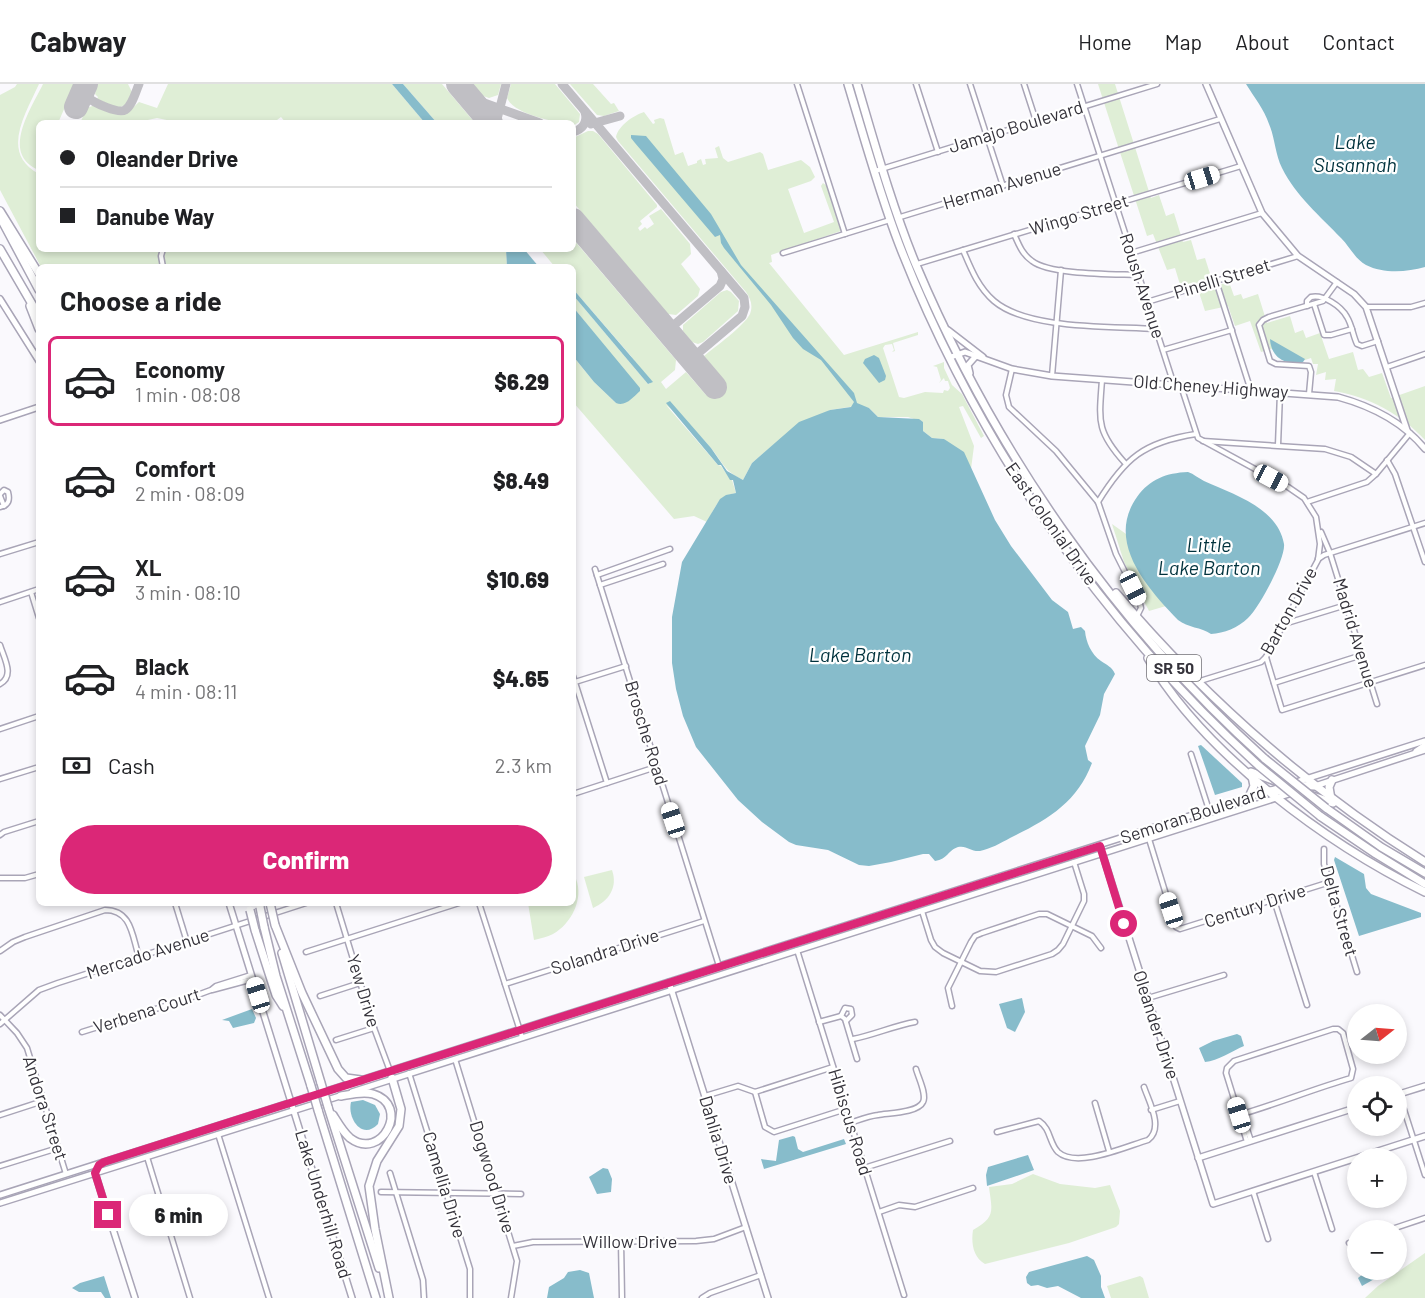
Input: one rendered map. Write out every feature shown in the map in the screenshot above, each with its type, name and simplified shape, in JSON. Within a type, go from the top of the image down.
[{"type":"highway","name":"East Colonial Drive","points":[[848,84],[858,102],[916,284],[949,354],[980,414],[1017,477],[1075,562],[1139,643],[1197,706],[1259,766],[1320,816],[1425,884]]},
{"type":"highway","name":"East Colonial Drive","points":[[857,84],[858,102]]},
{"type":"highway","points":[[0,211],[36,269]]},
{"type":"highway","points":[[0,217],[36,285]]},
{"type":"highway","name":"East Colonial Drive","points":[[894,219],[970,378],[1000,432],[1068,536],[1136,625],[1224,721],[1265,759],[1328,803],[1372,841],[1425,873]]},
{"type":"highway","points":[[0,249],[36,311]]},
{"type":"highway","points":[[28,298],[36,321]]},
{"type":"highway","points":[[1017,477],[1029,487],[1035,488]]},
{"type":"highway","points":[[1027,493],[1037,498],[1059,530],[1068,536]]},
{"type":"highway","points":[[1091,568],[1115,591],[1157,641],[1271,751],[1315,786],[1328,803]]},
{"type":"highway","points":[[1139,643],[1174,698],[1243,769],[1315,826],[1381,870],[1425,892]]},
{"type":"highway","points":[[1252,775],[1271,770],[1275,761],[1271,751]]},
{"type":"highway","points":[[1278,798],[1284,788],[1288,772],[1283,761]]},
{"type":"highway","points":[[1252,775],[1284,788]]},
{"type":"highway","points":[[1249,797],[1254,786],[1252,775]]},
{"type":"highway","points":[[1303,817],[1297,808],[1299,788],[1306,779]]},
{"type":"highway","points":[[1328,803],[1332,780]]},
{"type":"highway","points":[[1269,791],[1315,786]]},
{"type":"highway","points":[[1299,788],[1328,803],[1341,806],[1425,862]]},
{"type":"highway","points":[[1315,826],[1312,818],[1316,808],[1328,803]]},
{"type":"highway","points":[[259,906],[288,1013],[376,1298]]},
{"type":"highway","points":[[271,906],[285,968],[388,1298]]},
{"type":"highway","points":[[249,907],[276,995],[288,1013]]},
{"type":"highway","points":[[275,925],[302,993],[338,1069],[346,1078],[361,1080]]},
{"type":"highway","points":[[388,1298],[369,1186],[374,1167],[399,1126],[401,1109],[391,1075]]},
{"type":"highway","points":[[328,1107],[344,1131],[356,1141],[370,1143],[384,1136],[391,1123],[391,1115],[382,1097],[368,1093],[341,1096]]},
{"type":"main road","points":[[1206,84],[1262,213],[1298,256],[1354,294],[1366,307],[1409,431]]},
{"type":"main road","points":[[0,299],[36,356]]},
{"type":"main road","name":"Old Cheney Highway","points":[[946,329],[985,358]]},
{"type":"main road","points":[[949,354],[966,345]]},
{"type":"main road","name":"Old Cheney Highway","points":[[957,351],[985,358],[1012,369],[1052,376],[1338,397],[1357,402],[1388,417],[1409,431],[1425,449]]},
{"type":"main road","points":[[970,378],[968,365],[976,356]]},
{"type":"main road","points":[[0,420],[36,408]]},
{"type":"main road","points":[[1315,786],[1413,754],[1425,745]]},
{"type":"main road","name":"Semoran Boulevard","points":[[1284,788],[1306,779],[1425,745]]},
{"type":"main road","name":"Semoran Boulevard","points":[[0,1195],[361,1080],[409,1073],[1278,798],[1299,788]]},
{"type":"main road","name":"Semoran Boulevard","points":[[0,1203],[341,1096],[391,1075],[519,1029],[1269,791]]},
{"type":"main road","name":"Oleander Drive","points":[[1100,846],[1212,1204],[1253,1191]]},
{"type":"main road","points":[[921,910],[930,899]]},
{"type":"main road","points":[[910,914],[919,903]]},
{"type":"main road","name":"Lake Underhill Road","points":[[230,906],[352,1298]]},
{"type":"main road","points":[[797,949],[801,942],[811,937]]},
{"type":"main road","points":[[779,955],[792,943]]},
{"type":"main road","name":"Dahlia Drive","points":[[669,982],[768,1298]]},
{"type":"main road","points":[[1407,1091],[1425,1086]]},
{"type":"main road","points":[[1198,1158],[1347,1110]]},
{"type":"main road","points":[[1253,1191],[1425,1136]]},
{"type":"main road","points":[[104,1162],[99,1165],[95,1173],[135,1298]]},
{"type":"main road","points":[[85,1176],[91,1172],[94,1165]]},
{"type":"street","points":[[797,84],[845,234]]},
{"type":"street","points":[[916,84],[938,152]]},
{"type":"street","points":[[970,84],[1003,186]]},
{"type":"street","points":[[1024,84],[1035,121]]},
{"type":"street","name":"Roush Avenue","points":[[1077,84],[1174,385]]},
{"type":"street","name":"Jamajo Boulevard","points":[[878,170],[1157,84]]},
{"type":"street","name":"Herman Avenue","points":[[783,253],[1220,119]]},
{"type":"street","name":"Wingo Street","points":[[916,264],[1241,166]]},
{"type":"street","points":[[1131,253],[1262,213]]},
{"type":"street","points":[[1014,234],[1022,252],[1039,266],[1061,270],[1138,275]]},
{"type":"street","points":[[963,250],[976,279],[995,301],[1009,310],[1027,317],[1056,322],[1156,329]]},
{"type":"street","name":"Pinelli Street","points":[[1147,302],[1298,256]]},
{"type":"street","points":[[1052,376],[1061,270]]},
{"type":"street","points":[[1216,281],[1251,391]]},
{"type":"street","points":[[1310,394],[1309,366],[1276,364],[1270,361],[1259,326],[1263,320],[1325,299],[1337,282]]},
{"type":"street","points":[[1306,306],[1311,297],[1319,296],[1346,314],[1359,345],[1378,341]]},
{"type":"street","points":[[1366,307],[1376,305],[1411,307],[1425,303]]},
{"type":"street","points":[[1314,304],[1324,335],[1352,329]]},
{"type":"street","points":[[1163,350],[1232,330]]},
{"type":"street","points":[[1387,367],[1425,354]]},
{"type":"street","points":[[1012,369],[1006,395],[1009,407],[1056,451],[1098,501],[1116,554],[1139,600],[1141,608],[1136,617]]},
{"type":"street","points":[[1102,380],[1099,416],[1101,426],[1111,447],[1125,463]]},
{"type":"street","points":[[1098,501],[1125,463],[1152,446],[1167,440],[1196,434],[1181,385]]},
{"type":"street","points":[[1278,445],[1280,392]]},
{"type":"street","points":[[1307,502],[1367,482],[1376,474],[1409,431]]},
{"type":"street","name":"Barton Drive","points":[[1196,434],[1202,441],[1288,487],[1307,502],[1316,517],[1319,529],[1318,560],[1266,657],[1261,662],[1199,682]]},
{"type":"street","points":[[1202,441],[1278,445],[1332,451],[1351,457],[1376,474]]},
{"type":"street","points":[[1387,460],[1395,474],[1425,562]]},
{"type":"street","points":[[4,490],[8,492],[9,499],[2,507],[0,495],[4,490]]},
{"type":"street","points":[[1318,560],[1330,553],[1425,523]]},
{"type":"street","name":"Madrid Avenue","points":[[1319,529],[1330,553],[1377,704]]},
{"type":"street","points":[[0,554],[36,543]]},
{"type":"street","points":[[644,570],[641,560],[670,549]]},
{"type":"street","name":"Brosche Road","points":[[641,560],[596,572],[719,966]]},
{"type":"street","points":[[600,585],[663,564]]},
{"type":"street","points":[[0,602],[36,590]]},
{"type":"street","points":[[31,592],[36,608]]},
{"type":"street","points":[[1284,624],[1346,605]]},
{"type":"street","points":[[0,645],[9,674],[7,679],[0,684]]},
{"type":"street","points":[[1274,683],[1362,655]]},
{"type":"street","points":[[1266,657],[1282,710],[1425,665]]},
{"type":"street","points":[[576,681],[626,666]]},
{"type":"street","points":[[576,688],[607,783]]},
{"type":"street","points":[[0,729],[36,717]]},
{"type":"street","points":[[1191,754],[1209,810]]},
{"type":"street","points":[[0,779],[36,767]]},
{"type":"street","points":[[576,793],[656,767]]},
{"type":"street","points":[[0,835],[36,821]]},
{"type":"street","name":"Century Drive","points":[[1149,838],[1176,927],[1180,929],[1330,882]]},
{"type":"street","name":"Delta Street","points":[[1324,849],[1323,859],[1357,972]]},
{"type":"street","points":[[921,910],[935,947],[980,971],[996,972],[1052,954],[1063,944],[1084,901],[1074,862]]},
{"type":"street","points":[[0,878],[25,878],[36,875]]},
{"type":"street","points":[[1274,900],[1307,1005]]},
{"type":"street","points":[[176,906],[188,942]]},
{"type":"street","name":"Mercado Avenue","points":[[0,1024],[39,990],[297,906]]},
{"type":"street","name":"Yew Drive","points":[[337,906],[374,1028],[391,1075]]},
{"type":"street","points":[[306,952],[449,906]]},
{"type":"street","points":[[480,906],[522,1037]]},
{"type":"street","points":[[0,951],[25,937],[105,910],[112,910],[121,913],[127,919],[139,957]]},
{"type":"street","points":[[952,1006],[948,988],[975,936],[1039,914],[1055,916],[1072,925],[1092,936],[1101,948]]},
{"type":"street","name":"Solandra Drive","points":[[505,984],[704,921]]},
{"type":"street","name":"Hibiscus Road","points":[[797,949],[904,1295]]},
{"type":"street","points":[[1147,999],[1224,975]]},
{"type":"street","name":"Verbena Court","points":[[82,1032],[211,990],[216,986],[252,977]]},
{"type":"street","points":[[320,996],[360,983]]},
{"type":"street","points":[[842,1016],[845,1008],[851,1009],[852,1015],[846,1021]]},
{"type":"street","name":"Andora Street","points":[[0,1015],[27,1048],[66,1174]]},
{"type":"street","points":[[819,1022],[842,1016]]},
{"type":"street","points":[[842,1016],[846,1021],[857,1059]]},
{"type":"street","points":[[852,1039],[915,1022]]},
{"type":"street","points":[[336,1040],[374,1028]]},
{"type":"street","points":[[1239,1115],[1351,1078],[1353,1069],[1342,1033],[1338,1029],[1333,1029],[1229,1064],[1227,1073],[1239,1115],[1249,1141]]},
{"type":"street","name":"Dogwood Drive","points":[[455,1058],[517,1261],[511,1298]]},
{"type":"street","points":[[705,1096],[738,1086],[755,1092],[833,1067]]},
{"type":"street","points":[[850,1123],[878,1115],[903,1112],[923,1103],[924,1097],[916,1069]]},
{"type":"street","name":"Camellia Drive","points":[[409,1073],[470,1269],[470,1298]]},
{"type":"street","points":[[998,1132],[1039,1121],[1048,1129],[1056,1150],[1061,1154],[1082,1159],[1110,1152],[1148,1140],[1153,1136],[1156,1124],[1144,1087]]},
{"type":"street","points":[[755,1092],[765,1127],[774,1132],[846,1109]]},
{"type":"street","points":[[0,1115],[43,1101]]},
{"type":"street","points":[[1152,1110],[1180,1101]]},
{"type":"street","points":[[1095,1103],[1110,1152]]},
{"type":"street","points":[[1407,1122],[1425,1175]]},
{"type":"street","points":[[218,1134],[269,1298]]},
{"type":"street","points":[[864,1168],[950,1141]]},
{"type":"street","points":[[0,1166],[58,1148]]},
{"type":"street","points":[[146,1156],[190,1298]]},
{"type":"street","points":[[1314,1172],[1332,1229]]},
{"type":"street","points":[[390,1173],[423,1280],[424,1298]]},
{"type":"street","points":[[879,1212],[899,1205],[915,1207],[973,1188]]},
{"type":"street","points":[[1253,1191],[1268,1239]]},
{"type":"street","points":[[381,1192],[521,1194]]},
{"type":"street","points":[[1407,1224],[1425,1218]]},
{"type":"street","name":"Willow Drive","points":[[513,1246],[533,1242],[696,1241],[714,1239],[746,1227]]},
{"type":"street","points":[[621,1241],[622,1298]]},
{"type":"street","points":[[702,1298],[761,1275]]},
{"type":"green space","points":[[17,84],[39,84],[23,121],[18,144],[27,165],[36,172],[36,252],[160,252],[160,264],[39,264],[0,190],[0,95]]},
{"type":"green space","points":[[43,84],[75,84],[59,120],[36,120],[36,168],[27,163],[21,153],[20,142],[26,118]]},
{"type":"green space","points":[[97,84],[128,84],[132,92],[127,104],[118,108],[97,99],[95,94]]},
{"type":"green space","points":[[168,84],[392,84],[422,120],[284,120],[281,117],[277,120],[167,120],[157,118],[81,120],[87,108],[95,105],[118,113],[128,111],[139,102],[157,108]]},
{"type":"green space","points":[[403,84],[442,84],[472,120],[434,120]]},
{"type":"green space","points":[[473,84],[501,84],[498,95],[489,98],[483,96]]},
{"type":"green space","points":[[511,84],[555,84],[580,114],[579,122],[576,124],[576,120],[551,120],[526,113],[511,104],[507,98]]},
{"type":"green space","points":[[570,84],[593,84],[611,104],[614,103],[619,111],[604,116],[597,115]]},
{"type":"green space","points":[[1098,84],[1115,84],[1151,198],[1159,195],[1166,216],[1174,213],[1183,242],[1191,240],[1197,260],[1205,258],[1214,286],[1229,282],[1234,296],[1241,294],[1243,299],[1258,294],[1267,323],[1290,316],[1295,333],[1303,330],[1306,338],[1320,333],[1329,359],[1353,352],[1358,370],[1363,369],[1369,377],[1382,373],[1391,398],[1425,386],[1425,440],[1406,422],[1384,408],[1372,402],[1334,391],[1336,379],[1325,380],[1326,372],[1316,375],[1318,364],[1313,364],[1311,358],[1290,365],[1281,346],[1261,352],[1250,321],[1235,326],[1228,306],[1205,311],[1196,283],[1181,288],[1175,268],[1167,270],[1153,234],[1147,236]]},
{"type":"green space","points":[[644,112],[653,124],[654,120],[664,119],[675,155],[683,152],[688,166],[701,159],[703,165],[706,164],[705,159],[718,158],[715,148],[719,146],[723,158],[728,162],[760,152],[763,154],[768,170],[801,160],[810,167],[815,177],[811,181],[788,189],[804,233],[834,222],[821,186],[823,183],[827,186],[841,231],[771,255],[772,262],[769,263],[844,355],[918,332],[918,335],[893,343],[895,351],[892,352],[894,350],[892,344],[885,345],[883,348],[899,397],[904,398],[925,392],[948,391],[950,388],[948,381],[944,378],[939,383],[941,380],[937,367],[933,366],[944,362],[944,368],[952,385],[962,394],[984,436],[981,438],[963,406],[959,407],[974,446],[971,469],[944,439],[932,438],[923,431],[923,422],[908,417],[878,417],[869,408],[856,406],[830,410],[773,445],[752,463],[743,480],[728,470],[700,436],[666,405],[721,466],[732,480],[736,493],[721,499],[707,522],[694,516],[674,519],[576,405],[576,360],[594,382],[616,403],[640,390],[576,311],[576,299],[650,384],[631,356],[576,292],[576,264],[552,264],[542,252],[576,252],[576,243],[676,360],[675,370],[661,382],[666,389],[686,372],[706,395],[724,380],[704,356],[747,319],[751,311],[750,300],[746,292],[618,141],[617,133],[623,125]]},
{"type":"green space","points":[[588,131],[598,134],[657,205],[640,221],[642,224],[638,228],[640,231],[654,224],[649,216],[661,209],[690,244],[691,254],[681,264],[700,289],[698,296],[676,315],[668,314],[576,206],[576,137]]},
{"type":"green space","points":[[164,252],[506,252],[507,264],[164,264]]},
{"type":"green space","points":[[727,290],[739,301],[738,311],[703,342],[698,344],[692,342],[683,331],[683,325],[721,292]]},
{"type":"green space","points":[[1112,524],[1167,563],[1183,601],[1149,611],[1124,562]]},
{"type":"green space","points":[[612,870],[614,882],[611,893],[604,902],[593,908],[584,877]]},
{"type":"green space","points":[[576,879],[578,887],[576,905]]},
{"type":"green space","points":[[528,906],[576,906],[559,930],[534,940]]},
{"type":"green space","points":[[1033,1174],[1060,1184],[1095,1188],[1110,1185],[1120,1211],[1119,1224],[1069,1243],[985,1264],[975,1254],[972,1235],[973,1230],[986,1221],[991,1213],[989,1187],[1012,1184]]},
{"type":"green space","points":[[1425,1253],[1425,1298],[1365,1298],[1387,1280],[1407,1280],[1407,1266]]},
{"type":"green space","points":[[1140,1276],[1143,1278],[1149,1298],[1111,1298],[1107,1286]]},
{"type":"water","points":[[392,84],[403,84],[434,120],[422,120]]},
{"type":"water","name":"Lake Susannah","points":[[1246,84],[1425,84],[1425,267],[1388,271],[1373,268],[1359,260],[1344,241],[1301,197],[1288,178],[1280,163],[1267,119]]},
{"type":"water","name":"Lake Barton","points":[[631,135],[646,136],[711,214],[741,265],[854,393],[857,403],[869,408],[878,417],[919,419],[923,422],[923,431],[932,438],[944,439],[964,452],[995,520],[1011,546],[1052,600],[1068,612],[1073,629],[1081,627],[1085,631],[1092,651],[1114,672],[1104,694],[1100,715],[1085,746],[1088,760],[1092,763],[1086,777],[1069,800],[1048,817],[988,849],[974,851],[958,847],[935,861],[929,854],[923,854],[869,866],[859,865],[828,850],[789,842],[738,800],[696,747],[683,716],[676,689],[672,663],[672,617],[682,562],[720,499],[736,493],[733,480],[730,480],[721,465],[718,465],[666,403],[670,401],[711,448],[727,471],[743,480],[752,463],[799,422],[830,410],[851,407],[854,402],[821,360],[803,349],[793,338],[771,305],[724,248],[720,235],[715,237],[635,143]]},
{"type":"water","points":[[506,252],[526,252],[536,264],[507,264]]},
{"type":"water","points":[[576,292],[653,382],[648,384],[576,299]]},
{"type":"water","points":[[576,311],[640,388],[640,391],[626,403],[620,404],[616,403],[594,382],[576,360]]},
{"type":"water","points":[[1270,339],[1305,359],[1303,362],[1291,363],[1280,359],[1273,351]]},
{"type":"water","points":[[874,355],[879,358],[886,376],[885,380],[879,383],[863,363],[865,359]]},
{"type":"water","name":"Little Lake Barton","points":[[1188,472],[1240,497],[1264,512],[1280,531],[1284,544],[1281,560],[1253,613],[1235,627],[1211,634],[1178,620],[1143,579],[1128,548],[1126,531],[1128,514],[1137,497],[1159,478]]},
{"type":"water","points":[[1201,745],[1242,783],[1242,787],[1215,795],[1198,746]]},
{"type":"water","points":[[1335,857],[1364,874],[1366,888],[1371,894],[1421,913],[1421,917],[1359,936],[1334,860]]},
{"type":"water","points":[[1022,998],[1025,1012],[1015,1032],[1007,1028],[999,1004]]},
{"type":"water","points":[[252,1009],[256,1018],[254,1023],[233,1028],[229,1021],[222,1020]]},
{"type":"water","points":[[1237,1034],[1241,1036],[1244,1046],[1220,1058],[1205,1062],[1199,1048]]},
{"type":"water","points":[[363,1100],[375,1105],[380,1114],[378,1124],[372,1129],[361,1129],[351,1115],[351,1102]]},
{"type":"water","points":[[793,1136],[798,1149],[803,1152],[844,1139],[846,1144],[764,1169],[761,1159],[776,1161],[779,1140]]},
{"type":"water","points":[[1028,1155],[1034,1170],[987,1186],[988,1167]]},
{"type":"water","points":[[603,1168],[608,1169],[612,1179],[611,1192],[597,1194],[589,1177]]},
{"type":"water","points":[[1087,1256],[1094,1260],[1101,1276],[1101,1287],[1105,1298],[1081,1298],[1058,1286],[1047,1288],[1038,1285],[1031,1286],[1027,1283],[1026,1277],[1029,1272]]},
{"type":"water","points":[[580,1270],[589,1273],[594,1298],[547,1298],[549,1287],[564,1278],[568,1272]]},
{"type":"water","points":[[104,1276],[111,1298],[105,1298],[101,1292],[79,1292],[72,1288],[80,1283]]},
{"type":"water","points":[[1359,1280],[1373,1280],[1362,1286]]},
{"type":"taxiway","points":[[87,84],[86,93],[92,100],[118,111],[125,110],[130,105],[139,84]]},
{"type":"taxiway","points":[[497,120],[506,84]]},
{"type":"taxiway","points":[[562,84],[744,298],[745,307],[742,316],[691,359]]},
{"type":"taxiway","points":[[464,92],[476,100],[532,120]]},
{"type":"taxiway","points":[[576,131],[584,125],[585,112]]},
{"type":"taxiway","points":[[591,124],[620,116]]},
{"type":"taxiway","points":[[667,331],[720,286],[723,279],[721,271]]},
{"type":"runway","points":[[76,107],[86,84]]},
{"type":"runway","points":[[458,84],[488,120]]},
{"type":"runway","points":[[576,224],[715,387]]},
{"type":"route","points":[[108,1215],[95,1173],[99,1165],[104,1162],[1100,846],[1124,924]]}]
